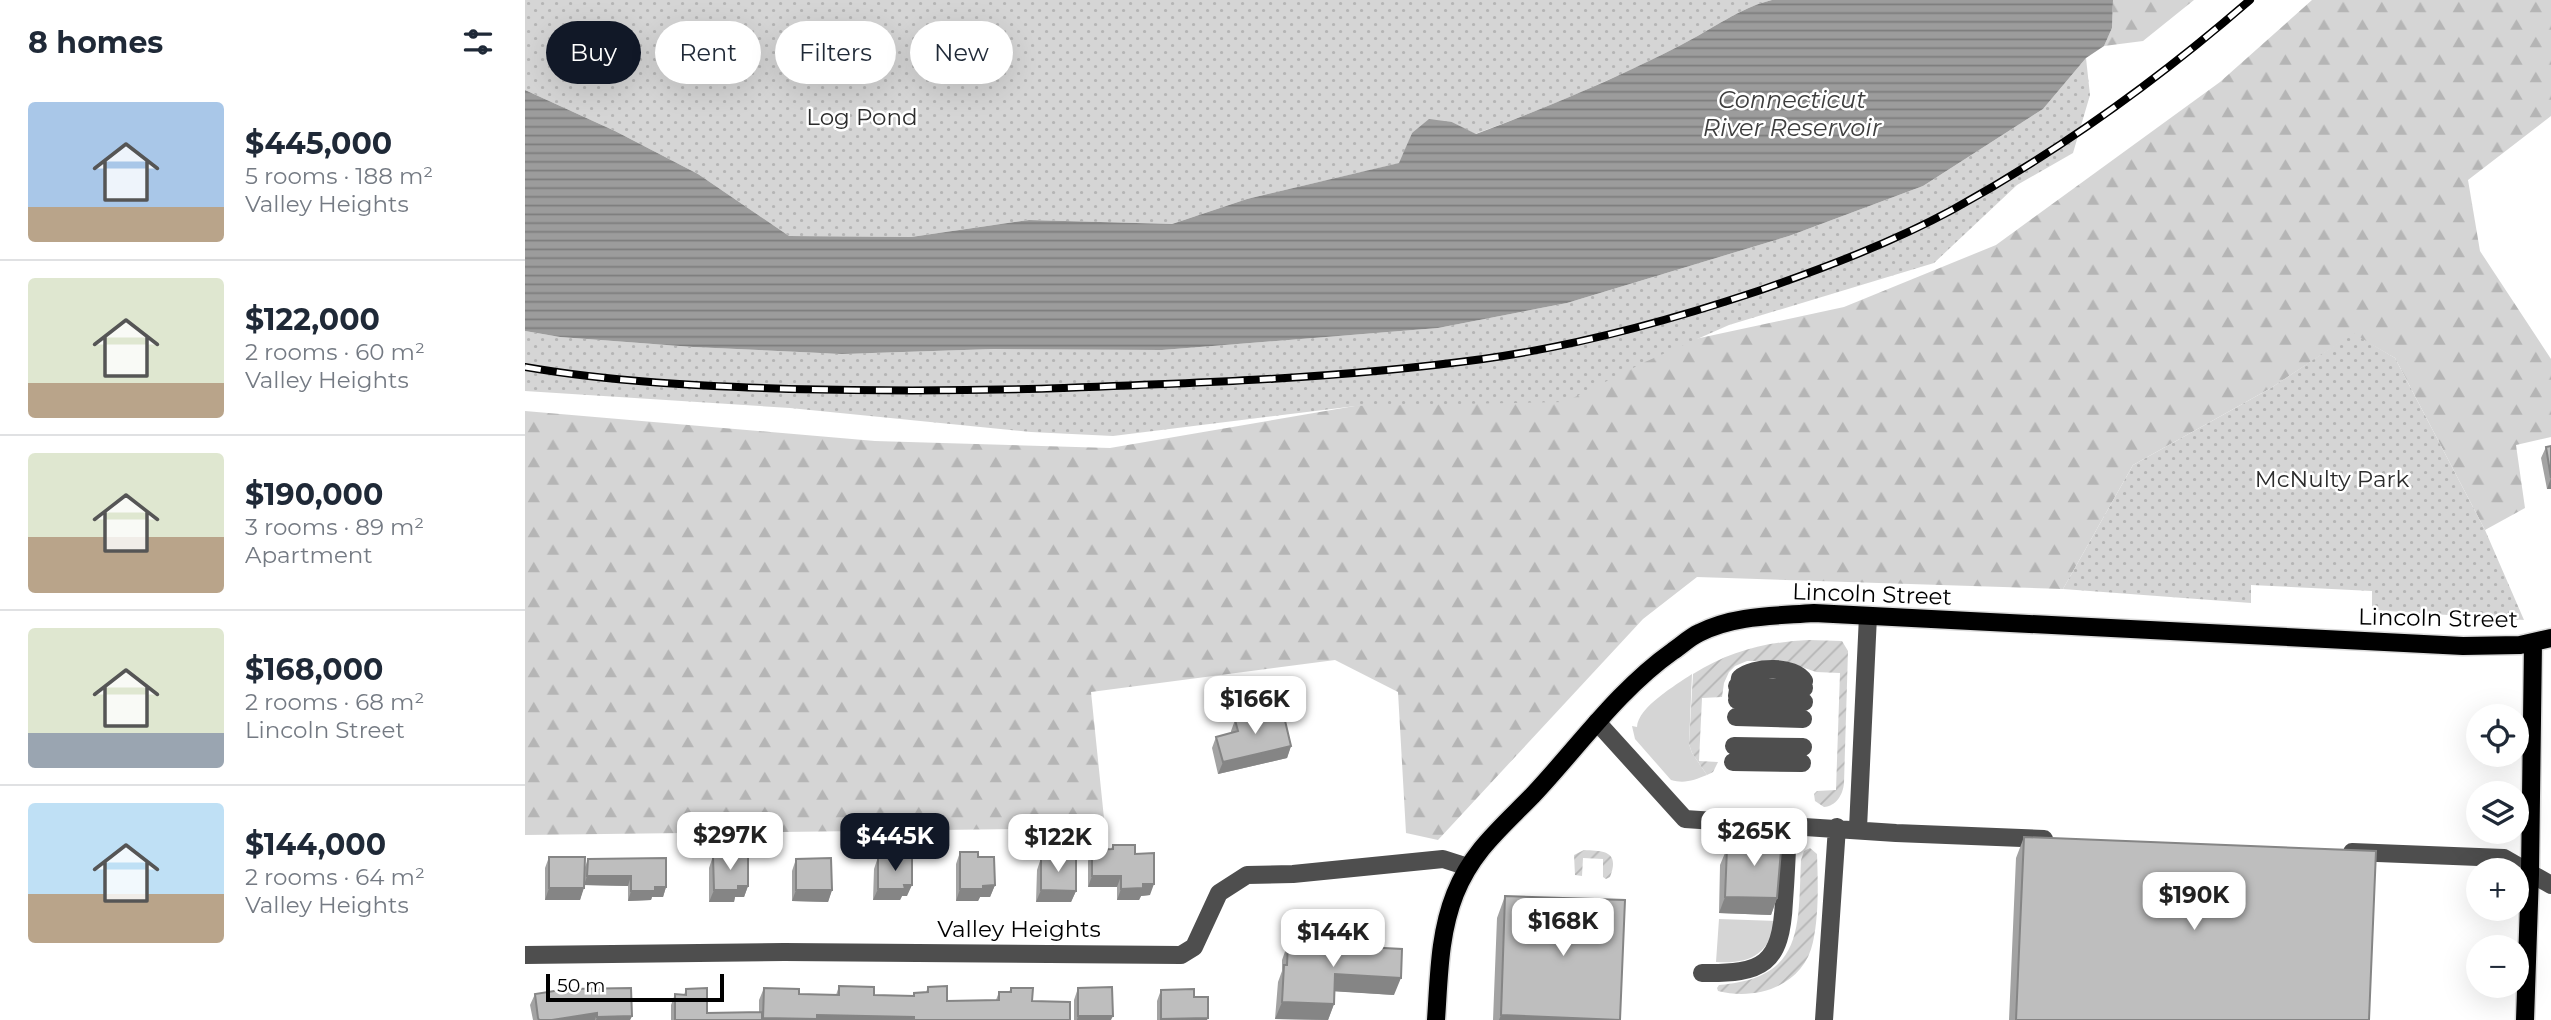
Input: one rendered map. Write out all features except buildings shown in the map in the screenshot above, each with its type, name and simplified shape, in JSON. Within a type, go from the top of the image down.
[{"type":"main road","name":"Lincoln Street","points":[[1436,1020],[1441,950],[1454,897],[1468,867],[1487,839],[1533,795],[1646,670],[1699,633],[1742,618],[1814,613],[1868,615],[2486,646],[2533,643],[2551,638]]},
{"type":"main road","points":[[2525,1020],[2531,874],[2533,643]]},
{"type":"street","points":[[1858,828],[1868,615]]},
{"type":"street","points":[[1751,671],[1797,673],[1804,697],[1737,700],[1740,678],[1751,671]]},
{"type":"street","points":[[1597,722],[1681,816],[1896,833],[2065,840]]},
{"type":"street","points":[[1733,754],[1802,755]]},
{"type":"street","points":[[1702,973],[1752,968],[1767,960],[1777,948],[1783,924],[1793,825]]},
{"type":"street","points":[[1825,1020],[1837,827]]},
{"type":"street","points":[[2333,851],[2504,858],[2551,885]]},
{"type":"street","name":"Valley Heights","points":[[525,955],[770,952],[1181,955],[1194,947],[1219,893],[1247,875],[1293,874],[1443,859],[1468,867]]},
{"type":"green space","name":"Log Pond","points":[[525,0],[1772,0],[1737,14],[1681,45],[1606,81],[1475,134],[1452,122],[1412,133],[1400,163],[1247,199],[1172,224],[1029,220],[911,237],[789,236],[698,174],[615,131],[525,90]]},
{"type":"green space","points":[[2113,0],[2194,0],[2143,41],[2104,46],[2112,28]]},
{"type":"green space","points":[[2312,0],[2551,0],[2551,116],[2468,180],[2480,251],[2551,359],[2551,437],[2516,445],[2525,508],[2485,530],[2395,358],[2353,334],[2271,388],[2133,465],[2063,589],[1697,577],[1643,619],[1438,840],[1406,833],[1398,692],[1335,660],[1091,692],[1105,828],[525,835],[525,411],[875,441],[1110,448],[1495,382],[1844,307],[1996,245],[2220,82]]},
{"type":"green space","points":[[2086,58],[2090,95],[2073,153],[2017,185],[1934,263],[1729,325],[1645,362],[1565,402],[1356,406],[1113,436],[1031,432],[790,408],[525,391],[525,331],[560,337],[693,347],[842,354],[994,349],[1162,350],[1438,328],[1567,303],[1789,236],[1923,186],[2043,109]]},
{"type":"green space","name":"McNulty Park","points":[[2353,333],[2395,358],[2485,530],[2524,620],[2372,610],[2372,591],[2251,585],[2251,603],[2063,589],[2133,465],[2271,388]]},
{"type":"green space","points":[[1809,640],[1842,641],[1848,651],[1844,783],[1838,799],[1832,805],[1824,807],[1815,801],[1814,794],[1817,791],[1836,790],[1840,673],[1816,672],[1785,661],[1747,661],[1735,666],[1724,683],[1722,697],[1702,698],[1699,761],[1718,762],[1713,772],[1707,775],[1689,744],[1693,674],[1721,659],[1749,649]]},
{"type":"green space","points":[[1692,674],[1689,744],[1707,775],[1681,782],[1671,780],[1635,739],[1632,726],[1637,727],[1644,712],[1659,697]]},
{"type":"green space","points":[[1810,848],[1817,854],[1818,898],[1815,932],[1808,957],[1790,979],[1777,986],[1748,994],[1718,991],[1719,985],[1747,980],[1767,972],[1782,960],[1791,945],[1796,928],[1801,860],[1804,851]]},
{"type":"green space","points":[[1584,850],[1604,852],[1611,857],[1613,868],[1610,877],[1603,877],[1603,859],[1583,858],[1582,876],[1575,875],[1574,855]]},
{"type":"green space","points":[[1719,919],[1777,921],[1768,942],[1756,955],[1739,961],[1716,962]]},
{"type":"water","name":"Connecticut River Reservoir","points":[[1772,0],[2113,0],[2112,28],[2104,46],[2086,58],[2043,109],[1923,186],[1789,236],[1567,303],[1438,328],[1162,350],[994,349],[842,354],[693,347],[560,337],[525,331],[525,90],[615,131],[698,174],[789,236],[911,237],[1029,220],[1172,224],[1247,199],[1399,163],[1412,133],[1429,119],[1452,122],[1476,134],[1606,81],[1681,45],[1737,14]]},
{"type":"railway","points":[[525,367],[624,380],[723,386],[995,390],[1326,375],[1483,359],[1588,340],[1758,291],[1857,254],[1929,222],[2031,164],[2107,113],[2180,58],[2250,0]]}]
